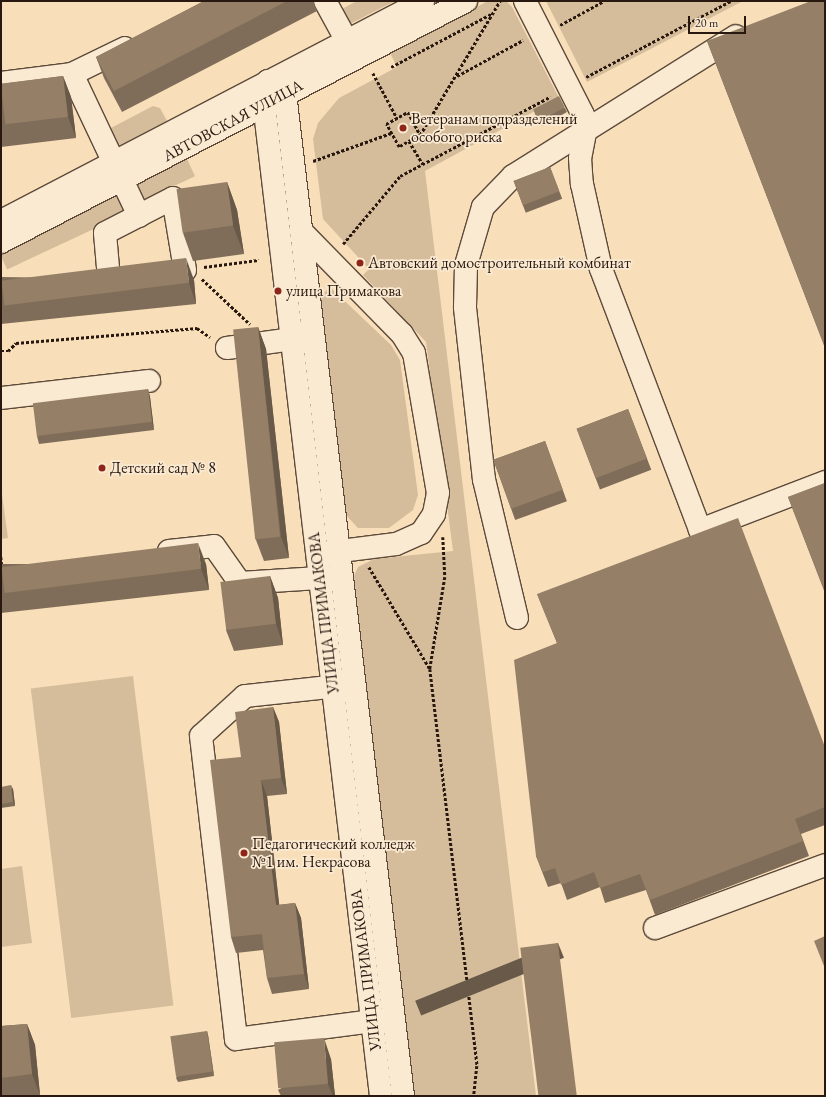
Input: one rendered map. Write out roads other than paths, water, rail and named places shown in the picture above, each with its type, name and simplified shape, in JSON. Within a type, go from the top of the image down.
[{"type":"street","points":[[325,1],[351,49]]},
{"type":"street","name":"АВТОВСКАЯ УЛИЦА","points":[[351,49],[424,1]]},
{"type":"street","name":"АВТОВСКАЯ УЛИЦА","points":[[2,234],[116,172],[351,49],[466,1]]},
{"type":"street","points":[[525,1],[583,115],[585,133],[580,158],[582,184],[601,269],[700,530],[825,482]]},
{"type":"street","points":[[517,618],[484,480],[465,307],[466,265],[483,207],[495,190],[512,176],[585,133],[722,43],[756,27]]},
{"type":"street","points":[[1,83],[72,74],[148,37]]},
{"type":"street","points":[[72,74],[116,172],[139,216]]},
{"type":"street","name":"АВТОВСКАЯ УЛИЦА","points":[[116,172],[264,104],[277,87]]},
{"type":"street","name":"УЛИЦА ПРИМАКОВА","points":[[277,87],[301,231],[314,336],[348,550],[342,576],[403,1096]]},
{"type":"street","name":"УЛИЦА ПРИМАКОВА","points":[[264,104],[381,1096]]},
{"type":"street","points":[[109,279],[105,233],[173,198],[193,273]]},
{"type":"street","points":[[301,231],[402,334],[414,353],[419,374],[438,492],[434,514],[421,533],[396,544],[317,554]]},
{"type":"street","points":[[227,348],[314,336]]},
{"type":"street","points":[[1,398],[148,381]]},
{"type":"street","points":[[151,553],[214,546],[240,583],[342,576]]},
{"type":"street","points":[[355,684],[245,696],[201,736],[236,1039],[394,1019]]},
{"type":"street","points":[[656,928],[825,865]]},
{"type":"place","name":"Ветеранам подразделений особого риска","points":[[403,128]]},
{"type":"place","name":"Автовский домостроительный комбинат","points":[[360,263]]},
{"type":"place","name":"улица Примакова","points":[[278,291]]},
{"type":"place","name":"Детский сад № 8","points":[[102,468]]},
{"type":"place","name":"Педагогический колледж №1 им. Некрасова","points":[[244,853]]}]
